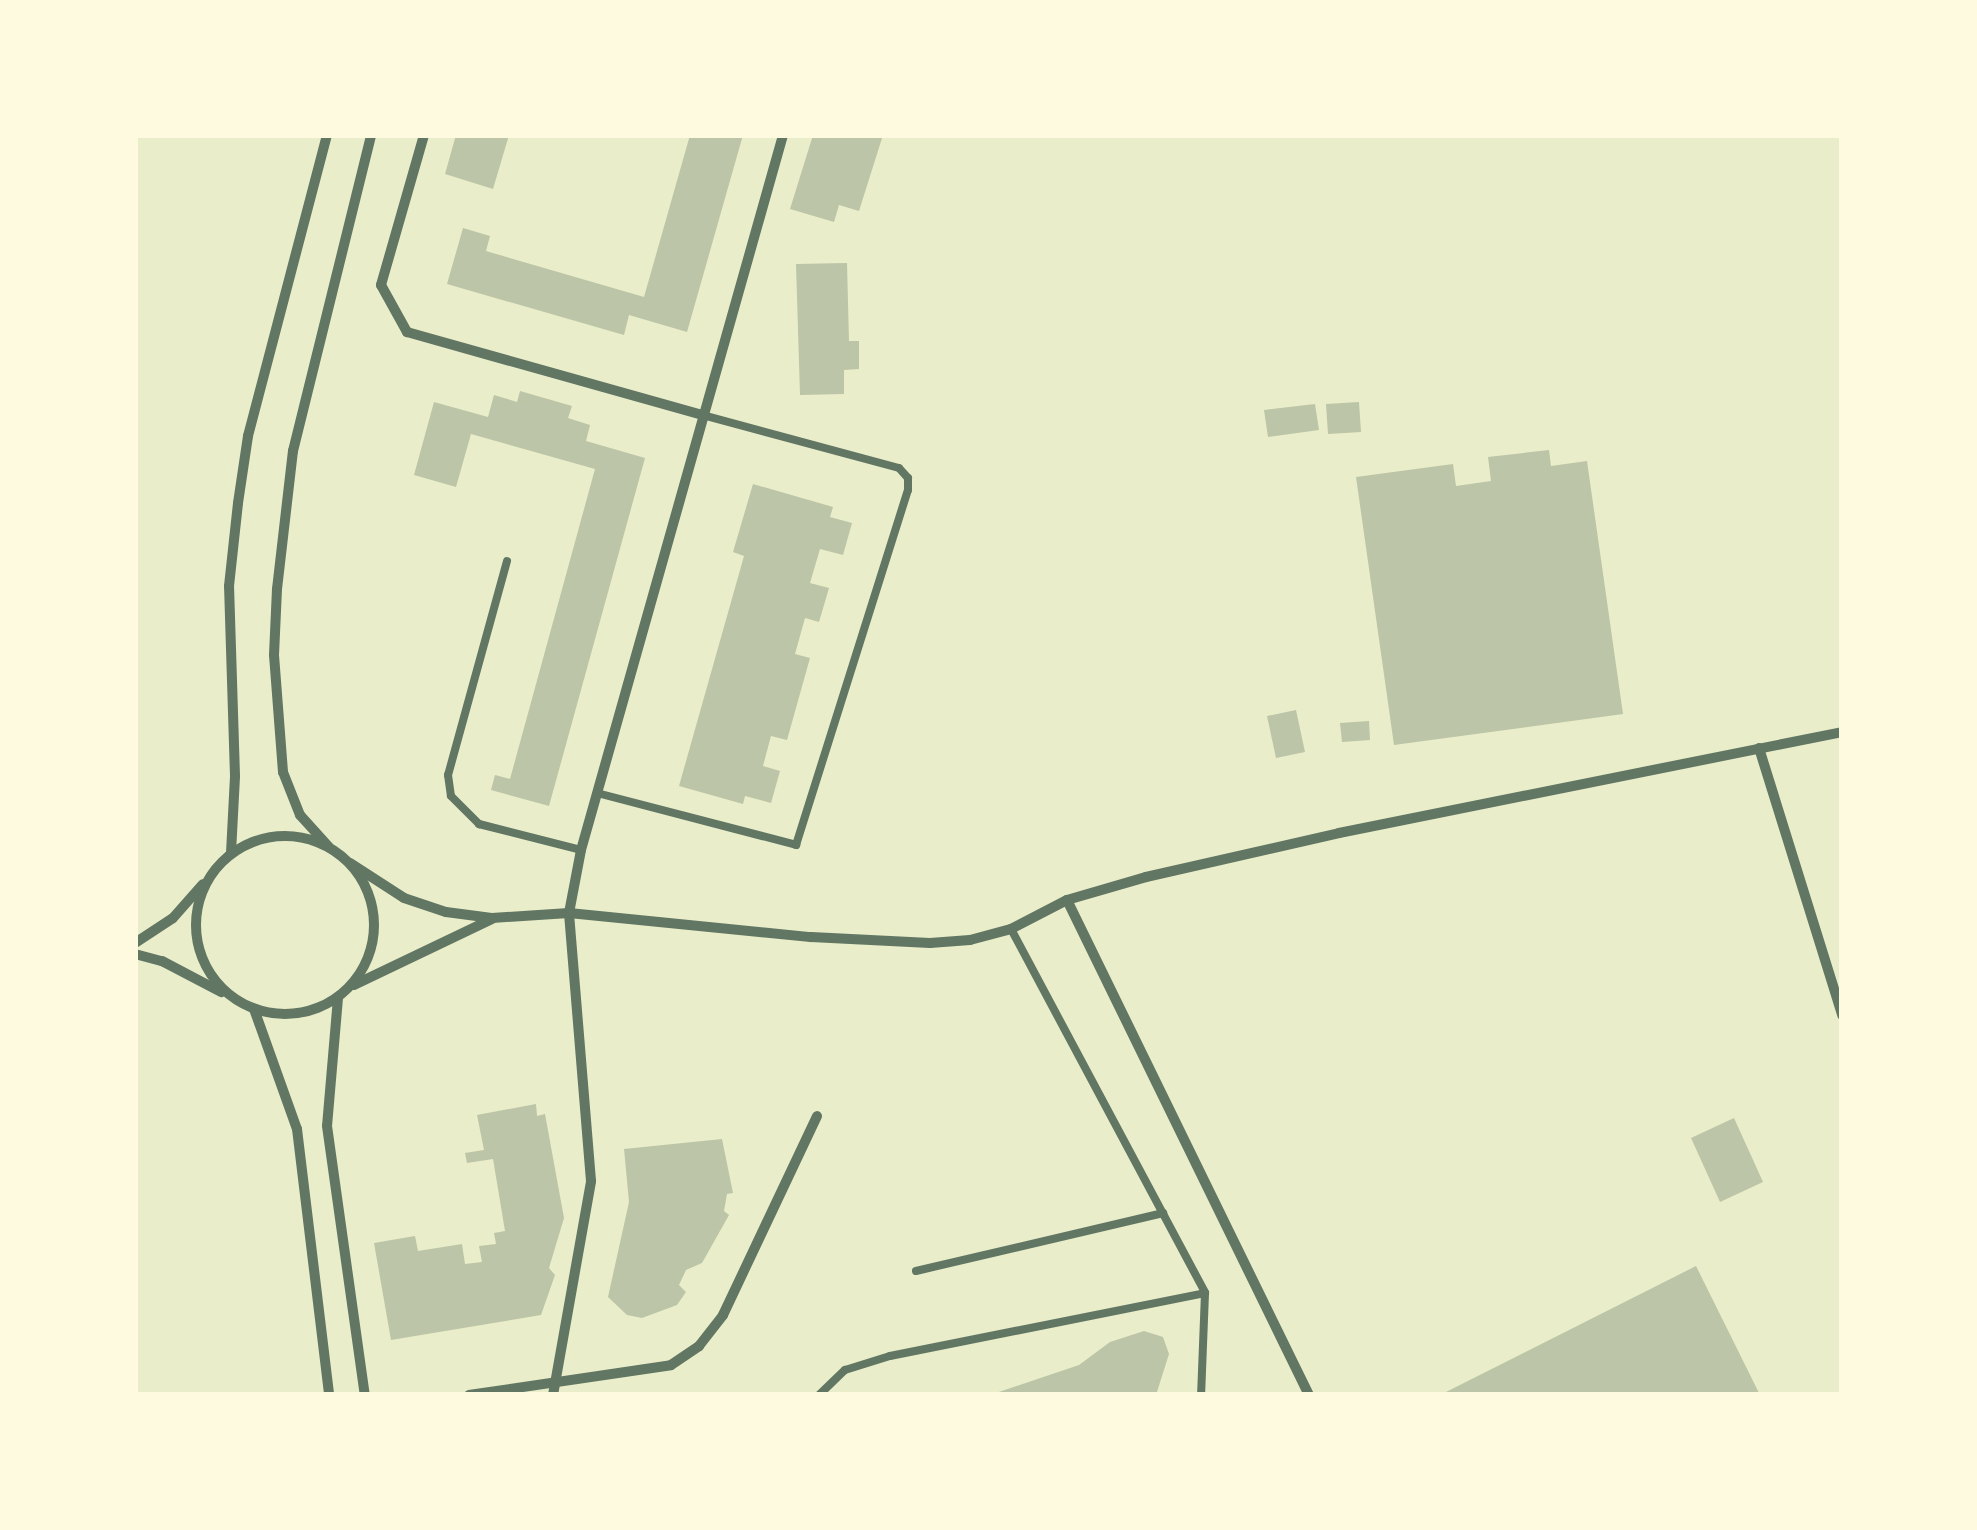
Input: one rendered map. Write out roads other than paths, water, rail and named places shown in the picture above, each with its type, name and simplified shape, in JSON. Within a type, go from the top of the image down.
[{"type":"street","points":[[231,853],[235,776],[230,586],[238,503],[248,436],[327,135]]},
{"type":"street","points":[[371,135],[293,451],[277,589],[276,692],[283,772],[300,815],[350,863],[404,898],[446,912],[492,918],[569,913],[811,937],[930,943],[970,940],[1011,929],[1067,900],[1339,833],[1842,732]]},
{"type":"street","points":[[424,135],[381,286],[406,332],[702,416]]},
{"type":"street","points":[[553,1395],[591,1182],[569,913],[580,850],[783,135]]},
{"type":"street","points":[[1759,748],[1842,1015]]},
{"type":"street","points":[[135,943],[173,918],[231,853],[254,841],[280,835],[306,838],[330,847]]},
{"type":"street","points":[[135,954],[162,961],[254,1008],[298,1014],[338,998],[361,973],[374,936],[370,897],[350,863]]},
{"type":"street","points":[[210,876],[198,906],[198,943],[213,978],[241,1002]]},
{"type":"street","points":[[1067,900],[1309,1395]]},
{"type":"street","points":[[349,988],[492,918]]},
{"type":"street","points":[[338,998],[326,1126],[365,1395]]},
{"type":"street","points":[[254,1008],[297,1129],[329,1395]]},
{"type":"street","points":[[469,1395],[671,1364],[700,1346],[723,1315],[817,1116]]},
{"type":"lane","points":[[596,794],[796,845],[908,490],[908,478],[899,468],[702,416]]},
{"type":"lane","points":[[507,561],[448,776],[451,796],[478,824],[580,850]]},
{"type":"lane","points":[[1011,929],[1205,1293],[1201,1395]]},
{"type":"lane","points":[[916,1272],[1163,1213]]},
{"type":"lane","points":[[818,1395],[846,1370],[890,1356],[1205,1293]]}]
